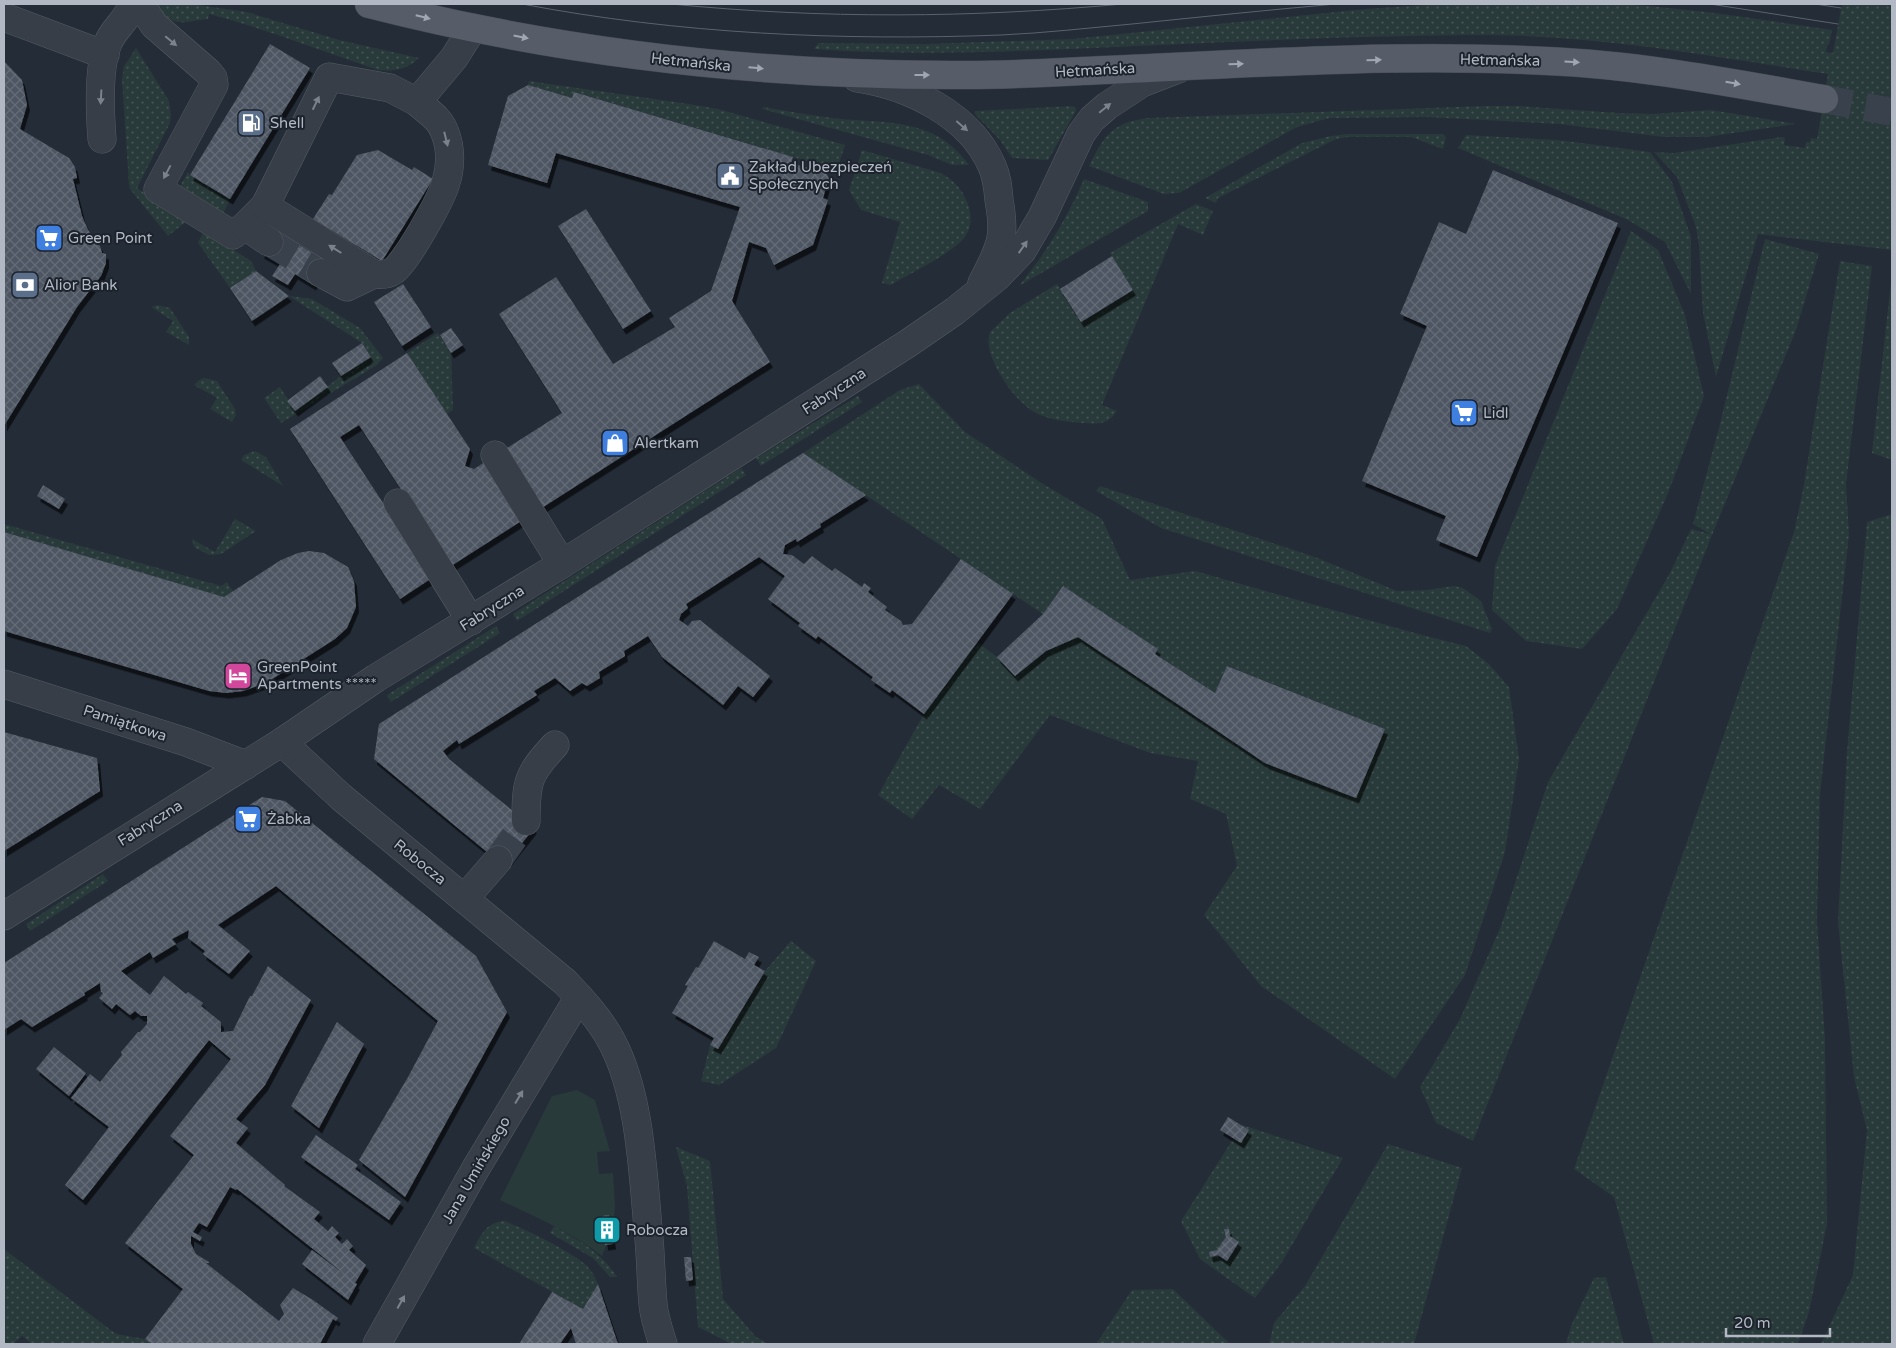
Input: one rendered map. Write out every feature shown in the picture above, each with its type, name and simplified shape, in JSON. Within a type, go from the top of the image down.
[{"type":"main road","name":"Hetmańska","points":[[369,4],[474,28],[613,53],[722,65],[821,72],[969,75],[1422,59],[1548,61],[1636,68],[1824,99]]},
{"type":"street","points":[[102,139],[100,101],[105,55],[108,42],[127,18],[132,4]]},
{"type":"street","points":[[140,4],[154,25],[208,72],[213,78],[214,85],[158,189],[233,235],[265,206],[329,77],[390,88],[417,102],[440,121],[445,131],[449,151],[446,182],[443,191],[403,262],[391,272],[374,274],[347,287],[320,273]]},
{"type":"street","points":[[6,20],[105,55]]},
{"type":"street","points":[[417,102],[454,58],[474,28]]},
{"type":"street","name":"Fabryczna","points":[[4,916],[151,822],[282,742],[376,678],[562,564],[907,344],[955,311],[997,277],[1022,250],[1042,217],[1081,134],[1092,119],[1111,103],[1142,83],[1169,71],[1187,66]]},
{"type":"street","name":"Fabryczna","points":[[821,72],[883,84],[927,101],[965,127],[978,142],[988,158],[996,178],[1001,211],[1001,237],[994,260],[976,293]]},
{"type":"street","points":[[265,206],[374,274]]},
{"type":"street","points":[[245,226],[269,242]]},
{"type":"street","points":[[495,455],[562,564]]},
{"type":"street","points":[[398,503],[471,621]]},
{"type":"street","name":"Pamiątkowa","points":[[4,684],[186,742],[246,765]]},
{"type":"street","name":"Robocza","points":[[282,742],[337,793],[556,974],[598,1019],[619,1056],[635,1117],[649,1239],[653,1305],[663,1344]]},
{"type":"street","points":[[526,821],[528,785],[531,776],[537,765],[555,745]]},
{"type":"street","points":[[465,898],[498,860]]},
{"type":"street","name":"Jana Umińskiego","points":[[377,1344],[476,1168],[579,998]]},
{"type":"shaded area","points":[[1597,3],[1717,13],[1832,30],[1826,52],[1833,53],[1842,4],[1892,4],[1892,250],[1758,234],[1716,377],[1703,313],[1696,227],[1677,177],[1654,152],[1674,153],[1782,137],[1785,138],[1784,145],[1805,148],[1806,142],[1810,142],[1811,138],[1817,139],[1828,74],[1651,47],[1562,38],[1518,36],[1356,37],[944,53],[814,49],[818,43],[925,44],[1072,39],[1365,9],[1442,4]]},
{"type":"shaded area","points":[[156,4],[191,4],[247,12],[339,40],[419,58],[410,65],[400,69],[378,70],[273,33],[209,14],[208,19],[185,22],[172,21]]},
{"type":"shaded area","points":[[136,48],[169,101],[170,123],[137,188],[187,221],[168,236],[130,189],[129,185],[122,79],[124,66]]},
{"type":"shaded area","points":[[529,81],[718,109],[845,145],[837,170],[575,92],[572,98],[528,85]]},
{"type":"shaded area","points":[[1073,106],[1076,108],[1076,111],[1048,160],[1012,158],[1000,140],[975,114],[975,111]]},
{"type":"shaded area","points":[[1518,106],[1652,114],[1711,110],[1796,124],[1706,137],[1664,137],[1559,124],[1427,117],[1329,118],[1297,127],[1179,193],[1164,194],[1089,166],[1105,138],[1111,132],[1126,123],[1148,118]]},
{"type":"shaded area","points":[[763,107],[832,118],[907,125],[924,130],[940,138],[955,149],[969,165],[952,165],[928,155],[762,109]]},
{"type":"shaded area","points":[[1348,134],[1443,134],[1446,137],[1443,149],[1411,137],[1348,137],[1336,139],[1218,198],[1216,203],[1205,198],[1302,143]]},
{"type":"shaded area","points":[[1466,135],[1558,140],[1650,152],[1672,182],[1691,237],[1691,294],[1665,242],[1626,219],[1458,148]]},
{"type":"shaded area","points":[[862,150],[941,173],[959,188],[965,197],[970,212],[969,230],[959,243],[930,263],[890,285],[882,283],[900,222],[861,210],[849,190]]},
{"type":"shaded area","points":[[188,172],[230,199],[223,214],[179,188]]},
{"type":"shaded area","points":[[1084,179],[1148,202],[1148,211],[1019,286],[1055,235]]},
{"type":"shaded area","points":[[1196,204],[1213,211],[1203,235],[1178,224],[1102,405],[1117,411],[1114,416],[1102,423],[1071,422],[1046,417],[1027,407],[1012,392],[995,365],[989,347],[990,332],[1010,313],[1057,284],[1081,322],[1133,290],[1110,253]]},
{"type":"shaded area","points":[[204,231],[251,261],[256,271],[230,288],[198,243]]},
{"type":"shaded area","points":[[1631,231],[1658,250],[1685,315],[1704,396],[1669,491],[1617,609],[1582,649],[1526,641],[1492,610],[1495,566]]},
{"type":"shaded area","points":[[1765,239],[1819,254],[1796,330],[1712,535],[1473,1141],[1436,1123],[1420,1087],[1460,1019],[1501,926],[1548,782],[1670,573],[1691,529],[1710,534],[1693,524],[1720,424]]},
{"type":"shaded area","points":[[1840,261],[1872,266],[1846,484],[1849,534],[1820,794],[1817,921],[1825,1040],[1827,1224],[1809,1312],[1798,1344],[1654,1344],[1614,1197],[1574,1169],[1794,532],[1803,490]]},
{"type":"shaded area","points":[[1892,273],[1892,460],[1872,453]]},
{"type":"shaded area","points":[[289,296],[312,299],[360,328],[383,358],[377,365],[281,423],[264,398],[280,387],[295,411],[341,376],[371,357],[362,343]]},
{"type":"shaded area","points":[[157,305],[170,308],[189,337],[189,345],[166,332],[173,321],[151,307]]},
{"type":"shaded area","points":[[438,333],[451,353],[453,410],[447,414],[407,353]]},
{"type":"shaded area","points":[[204,378],[217,381],[235,409],[236,415],[232,422],[210,409],[217,398],[194,385]]},
{"type":"shaded area","points":[[919,384],[965,432],[1043,484],[1102,519],[1130,580],[1195,571],[1466,646],[1489,664],[1509,687],[1519,759],[1505,852],[1465,975],[1395,1079],[1261,986],[1204,915],[1237,866],[1226,814],[1190,799],[1198,761],[1150,753],[1050,715],[980,809],[939,785],[912,819],[878,795],[924,714],[977,642],[997,657],[1015,676],[1046,651],[1078,637],[1265,763],[1355,798],[1385,729],[1228,666],[1215,693],[1155,654],[1157,649],[1063,586],[1043,614],[803,453],[900,390]]},
{"type":"shaded area","points":[[858,396],[862,402],[761,466],[756,458]]},
{"type":"shaded area","points":[[255,451],[266,457],[283,486],[241,460],[244,455]]},
{"type":"shaded area","points":[[741,468],[746,475],[517,621],[513,614]]},
{"type":"shaded area","points":[[1100,486],[1315,557],[1397,591],[1427,590],[1454,586],[1463,588],[1481,601],[1492,629],[1490,633],[1161,528],[1096,491]]},
{"type":"shaded area","points":[[1892,514],[1892,1344],[1821,1344],[1853,1275],[1867,1130],[1854,1077],[1838,922],[1847,752],[1867,522]]},
{"type":"shaded area","points":[[235,519],[256,531],[221,554],[209,555],[194,547],[192,539],[215,552]]},
{"type":"shaded area","points":[[4,524],[221,586],[227,582],[233,591],[224,597],[4,532]]},
{"type":"shaded area","points":[[496,626],[500,633],[391,702],[387,695]]},
{"type":"shaded area","points":[[103,874],[108,881],[30,931],[26,924]]},
{"type":"shaded area","points":[[791,941],[816,961],[776,1048],[719,1085],[701,1081],[710,1045],[718,1049],[765,971]]},
{"type":"shaded area","points":[[577,1090],[595,1100],[610,1151],[597,1152],[599,1174],[613,1173],[615,1207],[613,1229],[602,1256],[565,1232],[500,1200],[552,1096]]},
{"type":"shaded area","points":[[1242,1125],[1343,1158],[1282,1262],[1255,1298],[1200,1259],[1181,1221]]},
{"type":"shaded area","points":[[1388,1144],[1462,1168],[1414,1344],[1269,1344],[1274,1323],[1305,1286]]},
{"type":"shaded area","points":[[676,1147],[710,1161],[723,1299],[756,1337],[769,1344],[732,1344],[698,1327],[687,1186]]},
{"type":"shaded area","points":[[504,1221],[535,1234],[579,1259],[588,1267],[598,1284],[583,1309],[474,1248],[482,1233],[489,1226]]},
{"type":"shaded area","points":[[554,1226],[597,1254],[617,1277],[610,1277],[593,1258],[550,1233]]},
{"type":"shaded area","points":[[4,1249],[116,1334],[145,1339],[152,1344],[32,1344],[22,1336],[13,1344],[4,1344]]},
{"type":"shaded area","points":[[1606,1277],[1624,1344],[1566,1344],[1571,1326],[1594,1278]]},
{"type":"shaded area","points":[[1173,1289],[1230,1344],[1096,1344],[1132,1290]]},
{"type":"building","points":[[270,44],[310,68],[230,199],[190,175]]},
{"type":"building","name":"Green Point","points":[[4,61],[22,80],[27,105],[20,129],[69,158],[75,167],[77,178],[73,179],[82,216],[88,230],[100,246],[102,253],[106,254],[106,263],[101,276],[77,307],[4,426]]},
{"type":"building","points":[[528,85],[572,98],[574,92],[793,157],[791,163],[826,173],[829,178],[823,198],[828,200],[813,245],[774,265],[766,248],[749,242],[732,301],[770,362],[451,566],[359,425],[340,437],[432,578],[400,599],[290,429],[407,353],[470,449],[465,466],[474,469],[562,413],[499,314],[556,277],[613,364],[675,327],[669,318],[711,291],[740,207],[556,153],[547,183],[488,165],[508,96]]},
{"type":"building","points":[[378,150],[412,170],[414,167],[433,179],[382,261],[313,219],[329,194],[332,195],[357,155]]},
{"type":"building","name":"Lidl","points":[[1493,170],[1618,223],[1477,557],[1436,540],[1446,516],[1362,481],[1427,326],[1400,314],[1439,222],[1466,234]]},
{"type":"building","points":[[586,209],[651,311],[623,329],[558,226]]},
{"type":"building","points":[[275,230],[327,262],[313,285],[295,274],[288,285],[272,276],[280,264],[261,253]]},
{"type":"building","points":[[1112,256],[1133,290],[1081,322],[1060,289]]},
{"type":"building","points":[[256,271],[289,296],[252,321],[230,288]]},
{"type":"building","points":[[403,284],[431,327],[402,346],[374,302]]},
{"type":"building","points":[[451,328],[463,345],[451,353],[440,335]]},
{"type":"building","points":[[362,343],[371,357],[341,376],[332,363]]},
{"type":"building","points":[[320,376],[328,387],[295,411],[287,401]]},
{"type":"building","points":[[803,453],[866,495],[820,524],[821,527],[797,542],[796,539],[785,545],[783,554],[792,555],[804,564],[812,556],[832,571],[835,568],[862,587],[864,583],[871,588],[868,592],[887,607],[885,610],[901,621],[903,625],[912,624],[961,559],[1013,594],[924,714],[892,690],[890,693],[871,680],[873,677],[818,636],[816,639],[798,626],[800,623],[768,599],[785,576],[759,557],[686,604],[688,608],[681,614],[679,620],[688,626],[692,621],[700,620],[770,676],[753,697],[738,686],[723,705],[662,657],[648,636],[624,651],[625,656],[599,672],[600,678],[587,686],[582,683],[570,691],[555,678],[534,691],[537,695],[459,744],[457,740],[443,751],[449,759],[534,828],[504,866],[374,759],[379,724]]},
{"type":"building","points":[[43,485],[65,499],[59,509],[37,496]]},
{"type":"building","points":[[4,532],[224,597],[281,560],[309,551],[324,553],[348,567],[354,581],[356,607],[347,628],[335,639],[266,683],[243,691],[226,693],[209,691],[4,631]]},
{"type":"building","points":[[1063,586],[1158,649],[1155,654],[1215,693],[1227,666],[1385,729],[1356,798],[1265,763],[1078,637],[1046,651],[1015,676],[997,657],[1043,614]]},
{"type":"building","points":[[4,732],[97,758],[100,791],[4,851]]},
{"type":"building","points":[[262,797],[285,801],[476,956],[507,1012],[405,1197],[359,1160],[408,1077],[438,1021],[276,886],[218,925],[250,951],[229,974],[203,954],[205,951],[188,938],[189,930],[172,939],[176,944],[153,958],[150,952],[121,971],[150,995],[164,976],[186,994],[188,992],[203,1003],[201,1006],[221,1022],[221,1032],[233,1031],[250,996],[252,996],[268,966],[311,1000],[265,1085],[236,1119],[248,1128],[236,1143],[284,1186],[320,1212],[314,1219],[328,1231],[332,1226],[339,1233],[335,1237],[342,1244],[347,1239],[353,1246],[349,1250],[366,1265],[355,1283],[357,1284],[348,1300],[302,1264],[312,1250],[347,1276],[237,1189],[230,1187],[207,1227],[199,1223],[193,1232],[202,1237],[200,1241],[191,1236],[191,1244],[196,1254],[209,1262],[206,1263],[279,1321],[284,1314],[280,1305],[293,1288],[338,1318],[336,1321],[333,1319],[320,1344],[152,1344],[145,1339],[183,1289],[125,1243],[194,1155],[170,1136],[231,1059],[209,1040],[83,1200],[65,1185],[109,1127],[71,1098],[90,1074],[100,1082],[122,1055],[121,1052],[147,1024],[147,1016],[141,1016],[135,1011],[130,1015],[116,1004],[112,1009],[99,998],[103,993],[101,992],[100,983],[84,993],[85,995],[32,1027],[21,1019],[4,1030],[4,963]]},
{"type":"building","points":[[714,941],[745,959],[749,952],[759,957],[754,965],[765,971],[718,1049],[710,1045],[714,1038],[672,1013],[688,986],[685,985]]},
{"type":"building","points":[[337,1022],[364,1044],[319,1128],[291,1106]]},
{"type":"building","points":[[54,1047],[86,1073],[69,1096],[36,1069]]},
{"type":"building","points":[[1228,1117],[1249,1130],[1241,1143],[1220,1130]]},
{"type":"building","points":[[316,1135],[358,1165],[355,1169],[401,1202],[389,1220],[301,1157]]},
{"type":"building","name":"Robocza","points":[[609,1215],[613,1244],[605,1245],[602,1216]]},
{"type":"building","points":[[1224,1229],[1229,1229],[1230,1236],[1239,1242],[1227,1261],[1218,1255],[1210,1257],[1209,1252],[1217,1250],[1226,1237]]},
{"type":"building","name":"Robocza","points":[[684,1257],[691,1257],[693,1280],[686,1281]]},
{"type":"building","points":[[598,1284],[618,1344],[576,1344],[571,1328],[560,1344],[519,1344],[552,1292],[583,1309]]},
{"type":"tunnel","points":[[1824,99],[1892,112]]},
{"type":"tunnel","points":[[269,242],[321,273]]},
{"type":"tunnel","points":[[498,860],[526,821]]},
{"type":"tram line","points":[[522,4],[581,14],[701,29],[821,36],[881,37],[941,37],[1034,33],[1336,4]]},
{"type":"tram line","points":[[671,4],[784,12],[897,15],[1010,12],[1123,4]]},
{"type":"tram line","points":[[1710,4],[1838,24]]},
{"type":"tram line","points":[[1815,4],[1841,8]]},
{"type":"place","name":"Shell","points":[[251,123]]},
{"type":"place","name":"Zakład Ubezpieczeń Społecznych","points":[[730,176]]},
{"type":"place","name":"Green Point","points":[[49,238]]},
{"type":"place","name":"Alior Bank","points":[[25,285]]},
{"type":"place","name":"Lidl","points":[[1464,413]]},
{"type":"place","name":"Alertkam","points":[[615,443]]},
{"type":"place","name":"GreenPoint Apartments *****","points":[[238,676]]},
{"type":"place","name":"Żabka","points":[[248,819]]},
{"type":"place","name":"Robocza","points":[[607,1230]]}]
